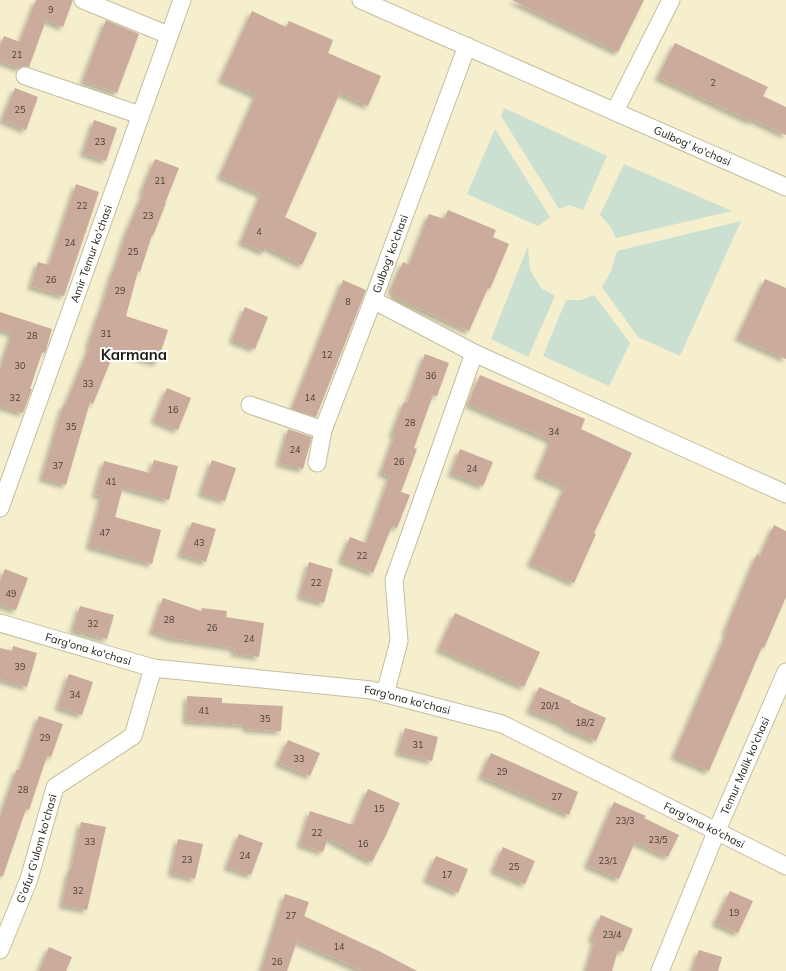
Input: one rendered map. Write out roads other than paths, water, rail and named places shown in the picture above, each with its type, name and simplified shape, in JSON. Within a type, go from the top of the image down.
[{"type":"street","points":[[84,0],[168,35]]},
{"type":"street","name":"Amir Temur ko'chasi","points":[[0,508],[168,35],[182,0]]},
{"type":"street","name":"Gulbog' ko'chasi","points":[[361,0],[786,187]]},
{"type":"street","points":[[615,111],[671,0]]},
{"type":"street","name":"Gulbog' ko'chasi","points":[[317,463],[323,430],[467,46]]},
{"type":"street","points":[[25,76],[140,115]]},
{"type":"street","points":[[373,300],[474,353],[786,494]]},
{"type":"street","points":[[386,694],[399,641],[394,580],[474,353]]},
{"type":"street","points":[[250,405],[323,430]]},
{"type":"street","name":"Farg'ona ko'chasi","points":[[0,624],[153,668],[371,690],[502,724],[717,830],[786,866]]},
{"type":"street","name":"G'afur G'ulom ko'chasi","points":[[0,950],[29,879],[55,787],[133,736],[153,668]]},
{"type":"street","name":"Temur Malik ko'chasi","points":[[660,971],[717,830],[786,672]]},
{"type":"district","name":"Karmana","points":[[134,354]]}]
